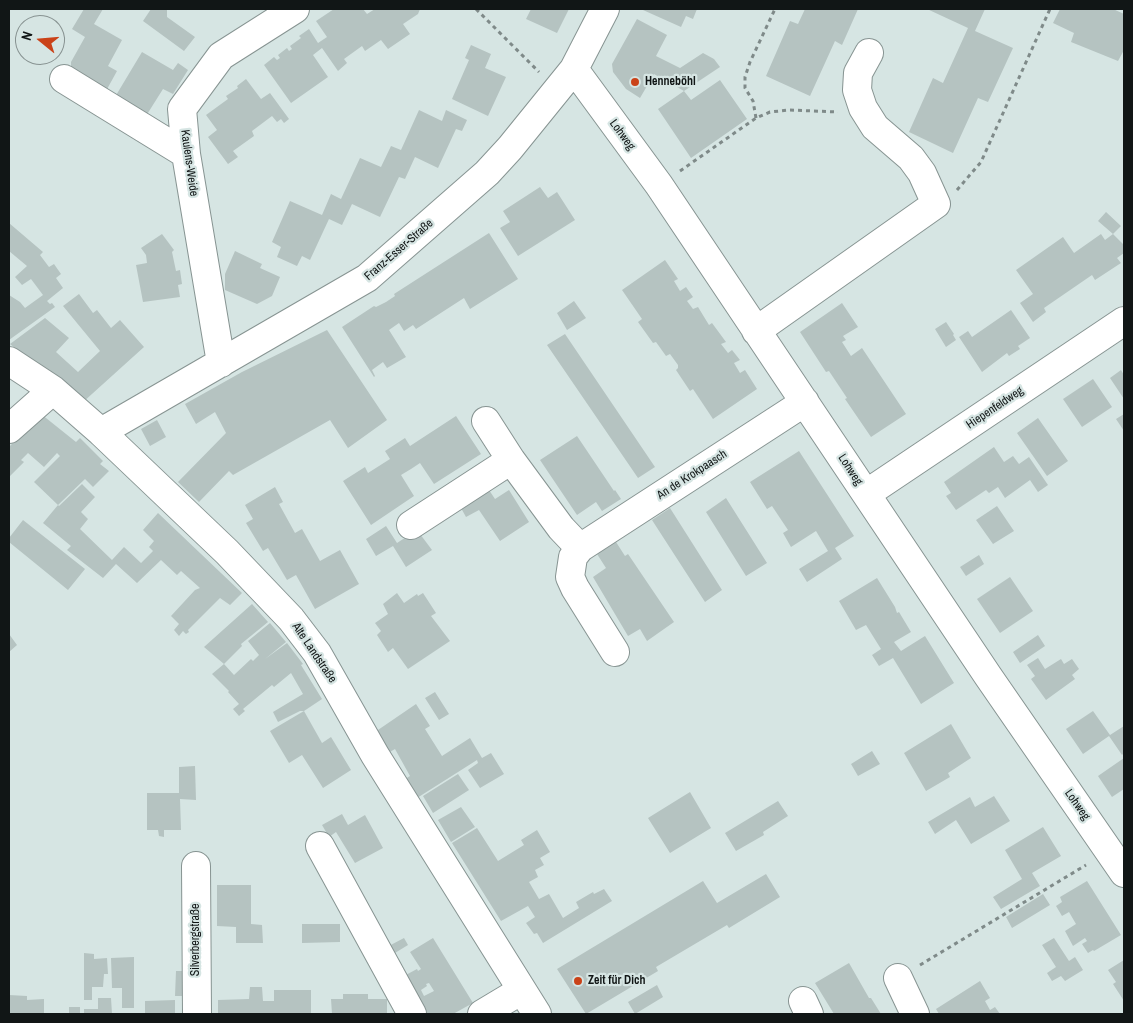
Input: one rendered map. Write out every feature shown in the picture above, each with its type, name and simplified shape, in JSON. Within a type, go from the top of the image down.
[{"type":"street","name":"Franz-Esser-Straße","points":[[101,432],[367,278],[487,173],[510,148],[574,69],[605,9]]},
{"type":"street","name":"Kaulens-Weide","points":[[220,363],[186,154],[182,109],[221,56],[292,10]]},
{"type":"street","points":[[756,331],[936,204],[922,173],[911,158],[875,127],[863,108],[857,90],[858,73],[869,53]]},
{"type":"street","name":"Lohweg","points":[[574,69],[658,186],[988,676],[1124,873]]},
{"type":"street","points":[[64,79],[186,154]]},
{"type":"street","name":"Hiepenfeldweg","points":[[866,494],[1124,321]]},
{"type":"street","name":"Alte Landstraße","points":[[9,360],[53,390],[101,432],[227,552],[292,619],[317,653],[375,755],[537,1014]]},
{"type":"street","points":[[9,429],[53,390]]},
{"type":"street","name":"An de Krokpaasch","points":[[580,548],[805,402]]},
{"type":"street","points":[[486,421],[511,460],[561,528],[580,548],[574,557],[570,577],[615,652]]},
{"type":"street","points":[[411,525],[511,460]]},
{"type":"street","points":[[320,846],[412,1014]]},
{"type":"street","name":"Silverbergstraße","points":[[196,866],[197,1014]]},
{"type":"street","points":[[898,978],[915,1014]]},
{"type":"street","points":[[482,1014],[522,990]]},
{"type":"path","points":[[476,9],[536,69],[555,92]]},
{"type":"path","points":[[756,118],[753,101],[745,88],[745,77],[775,9]]},
{"type":"path","points":[[936,204],[959,188],[980,162],[1050,9]]},
{"type":"path","points":[[658,186],[756,118],[770,112],[789,110],[867,114]]},
{"type":"path","points":[[898,978],[1109,850]]},
{"type":"building","points":[[84,9],[103,9],[94,24],[122,40],[108,66],[117,71],[106,91],[81,78],[83,74],[71,67],[71,62],[85,37],[72,29]]},
{"type":"building","points":[[151,9],[167,9],[167,17],[195,37],[184,51],[143,21]]},
{"type":"building","points":[[334,9],[363,9],[367,14],[375,9],[420,9],[418,14],[403,24],[410,34],[388,49],[381,40],[365,51],[362,46],[344,59],[347,63],[338,71],[322,48],[313,55],[328,77],[291,103],[264,65],[274,57],[277,60],[280,58],[278,55],[287,48],[289,51],[292,49],[290,46],[309,29],[318,43],[327,37],[316,21]]},
{"type":"building","points":[[531,9],[569,9],[557,33],[526,19]]},
{"type":"building","points":[[644,9],[697,9],[693,19],[686,16],[681,27]]},
{"type":"building","points":[[805,9],[858,9],[842,45],[835,41],[810,96],[766,76],[790,21],[798,24]]},
{"type":"building","points":[[927,9],[985,9],[975,31],[1013,48],[988,102],[978,98],[953,153],[909,132],[933,78],[943,83],[968,28]]},
{"type":"building","points":[[1060,9],[1113,9],[1124,14],[1124,50],[1118,61],[1071,42],[1074,33],[1053,23]]},
{"type":"building","points":[[637,19],[667,35],[656,56],[680,68],[703,53],[714,59],[720,67],[684,91],[654,74],[640,98],[626,89],[613,72],[612,64]]},
{"type":"building","points":[[471,45],[491,54],[485,68],[506,77],[488,116],[452,99],[469,60],[465,58]]},
{"type":"building","points":[[142,52],[173,70],[178,63],[188,70],[173,94],[163,89],[146,116],[115,97]]},
{"type":"building","points":[[246,79],[261,99],[270,93],[289,119],[284,123],[281,119],[277,122],[272,116],[252,131],[254,136],[233,151],[238,157],[228,164],[208,137],[217,130],[206,115],[228,99],[226,96],[238,88],[237,86]]},
{"type":"building","points":[[720,80],[747,119],[691,158],[658,109],[684,91],[691,100]]},
{"type":"building","points":[[419,110],[442,121],[446,110],[467,120],[462,131],[456,129],[438,168],[415,157],[405,179],[399,177],[380,217],[352,204],[342,225],[329,219],[310,260],[302,256],[297,266],[277,257],[281,247],[272,242],[290,201],[322,215],[331,194],[341,199],[360,158],[381,167],[391,146],[401,150]]},
{"type":"building","points":[[540,187],[548,198],[557,192],[575,220],[518,256],[500,228],[510,222],[503,211]]},
{"type":"building","points":[[1106,212],[1121,226],[1113,234],[1098,221]]},
{"type":"building","points":[[9,223],[43,252],[40,255],[49,267],[54,264],[61,274],[56,278],[63,288],[47,301],[55,307],[9,340],[9,295],[20,302],[25,308],[43,295],[31,279],[22,285],[15,277],[27,266],[9,251]]},
{"type":"building","points":[[489,233],[518,279],[470,309],[464,298],[416,329],[413,325],[404,331],[399,323],[389,330],[406,357],[387,368],[383,362],[372,370],[374,377],[342,327],[374,306],[376,307],[386,302],[395,296],[394,294]]},
{"type":"building","points":[[162,234],[174,250],[172,252],[176,271],[180,270],[182,284],[178,285],[180,297],[143,302],[136,265],[147,263],[146,255],[141,248]]},
{"type":"building","points":[[1101,234],[1105,240],[1113,234],[1124,245],[1124,253],[1117,258],[1121,263],[1095,280],[1092,275],[1044,308],[1046,312],[1033,322],[1020,303],[1033,294],[1016,270],[1063,237],[1074,253]]},
{"type":"building","points":[[235,251],[262,264],[260,268],[280,277],[272,296],[257,304],[225,290],[225,274]]},
{"type":"building","points":[[665,260],[678,279],[674,281],[680,291],[686,287],[693,297],[687,301],[693,309],[698,307],[709,325],[712,323],[726,342],[721,344],[728,353],[732,350],[740,360],[734,363],[740,373],[745,370],[757,389],[713,419],[693,389],[690,391],[676,370],[678,365],[670,354],[666,356],[656,342],[653,343],[638,322],[642,319],[622,290]]},
{"type":"building","points":[[79,294],[93,313],[97,310],[111,328],[120,320],[144,347],[82,403],[10,344],[45,318],[69,338],[56,352],[78,372],[100,351],[63,306]]},
{"type":"building","points":[[574,301],[586,318],[567,330],[557,313]]},
{"type":"building","points":[[842,303],[858,327],[843,336],[846,340],[842,342],[851,356],[862,348],[906,414],[871,437],[845,399],[847,398],[829,371],[826,372],[800,332]]},
{"type":"building","points":[[1011,310],[1030,338],[1018,346],[1020,349],[1009,356],[1007,353],[982,372],[959,337],[968,331],[972,337]]},
{"type":"building","points":[[946,322],[956,340],[946,347],[935,329]]},
{"type":"building","points":[[327,330],[387,420],[348,448],[330,420],[233,475],[229,471],[199,502],[178,482],[226,433],[215,412],[196,424],[185,404],[242,372]]},
{"type":"building","points":[[565,334],[655,467],[638,478],[547,345]]},
{"type":"building","points":[[1121,370],[1124,375],[1124,399],[1110,378]]},
{"type":"building","points":[[1093,379],[1112,407],[1082,427],[1063,399]]},
{"type":"building","points":[[41,414],[76,442],[80,438],[103,461],[100,464],[109,471],[93,487],[85,479],[58,505],[34,482],[60,456],[57,453],[44,467],[28,453],[21,460],[24,462],[9,477],[9,447]]},
{"type":"building","points":[[1124,414],[1124,431],[1116,419]]},
{"type":"building","points":[[456,416],[481,454],[434,484],[420,463],[401,475],[414,496],[371,525],[343,481],[365,467],[368,473],[390,459],[385,451],[405,438],[410,446]]},
{"type":"building","points":[[1038,418],[1068,461],[1047,476],[1017,433]]},
{"type":"building","points":[[157,420],[166,437],[150,446],[141,429]]},
{"type":"building","points":[[577,436],[621,499],[602,511],[596,502],[577,515],[540,460]]},
{"type":"building","points":[[994,447],[1004,462],[1013,456],[1019,464],[1029,457],[1048,485],[1038,492],[1030,480],[1005,498],[998,487],[989,493],[986,490],[956,510],[946,496],[951,493],[944,482]]},
{"type":"building","points":[[799,451],[854,536],[835,548],[842,559],[807,582],[799,569],[828,551],[816,531],[791,547],[783,533],[788,530],[772,506],[767,509],[750,482]]},
{"type":"building","points":[[82,484],[95,497],[81,512],[88,519],[80,529],[112,560],[124,547],[141,563],[153,551],[149,547],[154,541],[143,530],[158,513],[242,593],[230,605],[220,598],[188,630],[189,632],[186,634],[183,631],[179,636],[174,630],[179,624],[171,616],[195,590],[200,588],[181,571],[177,575],[161,560],[137,583],[116,564],[103,578],[67,550],[71,546],[43,523],[58,505]]},
{"type":"building","points":[[275,487],[283,502],[279,504],[295,533],[302,529],[320,561],[340,550],[359,584],[315,609],[296,575],[287,580],[268,548],[263,551],[246,523],[253,519],[245,505]]},
{"type":"building","points":[[489,490],[495,499],[509,490],[529,522],[500,541],[479,510],[466,517],[461,508]]},
{"type":"building","points":[[726,498],[767,563],[746,576],[706,512]]},
{"type":"building","points":[[997,506],[1014,531],[993,544],[976,520]]},
{"type":"building","points":[[670,508],[722,590],[705,602],[652,520]]},
{"type":"building","points":[[23,520],[85,569],[68,590],[9,542],[9,538]]},
{"type":"building","points":[[386,526],[397,543],[417,530],[432,550],[406,567],[393,546],[376,556],[366,539]]},
{"type":"building","points":[[616,542],[625,556],[628,554],[674,622],[647,641],[640,629],[628,636],[593,577],[606,568],[597,554]]},
{"type":"building","points":[[979,555],[984,564],[966,576],[960,567]]},
{"type":"building","points":[[1010,577],[1033,611],[1000,633],[977,599]]},
{"type":"building","points":[[877,578],[897,613],[899,612],[911,632],[894,642],[901,651],[925,636],[954,683],[921,704],[893,658],[879,666],[872,655],[881,649],[866,625],[856,630],[839,601]]},
{"type":"building","points":[[397,593],[404,603],[417,594],[418,596],[423,593],[436,613],[431,616],[450,641],[408,669],[393,648],[388,652],[377,635],[381,631],[375,623],[388,614],[383,604]]},
{"type":"building","points":[[252,604],[268,622],[241,644],[242,646],[224,664],[204,647]]},
{"type":"building","points":[[270,623],[286,642],[265,659],[287,643],[303,664],[301,665],[322,699],[304,711],[300,711],[278,722],[273,712],[303,694],[291,673],[274,687],[272,685],[243,709],[245,711],[239,716],[233,709],[239,704],[212,674],[224,664],[234,675],[251,659],[253,661],[259,655],[248,641]]},
{"type":"building","points":[[9,634],[17,645],[9,652]]},
{"type":"building","points":[[1038,635],[1045,646],[1020,663],[1013,652]]},
{"type":"building","points":[[1038,658],[1045,669],[1061,659],[1064,664],[1072,659],[1079,669],[1072,675],[1075,679],[1046,700],[1031,679],[1035,676],[1027,665]]},
{"type":"building","points":[[435,692],[449,714],[439,720],[425,698]]},
{"type":"building","points":[[416,704],[430,726],[425,729],[442,756],[470,738],[482,758],[491,753],[504,774],[480,788],[468,770],[478,763],[477,760],[417,798],[405,779],[410,776],[395,749],[388,753],[375,732]]},
{"type":"building","points":[[304,711],[322,743],[331,737],[351,770],[323,788],[302,755],[289,763],[270,731]]},
{"type":"building","points":[[1093,711],[1110,735],[1124,726],[1124,753],[1122,755],[1109,736],[1083,754],[1066,729]]},
{"type":"building","points":[[951,724],[971,758],[948,773],[950,777],[926,791],[904,753]]},
{"type":"building","points":[[872,751],[880,764],[858,776],[851,764]]},
{"type":"building","points":[[1124,758],[1124,789],[1112,797],[1098,776]]},
{"type":"building","points":[[195,766],[196,800],[180,799],[181,830],[164,830],[164,837],[159,836],[158,830],[147,830],[147,793],[179,793],[179,767]]},
{"type":"building","points":[[458,774],[469,790],[433,813],[423,796]]},
{"type":"building","points":[[690,792],[711,828],[670,853],[648,818]]},
{"type":"building","points":[[994,796],[1010,821],[971,844],[956,820],[935,834],[928,822],[970,797],[975,807]]},
{"type":"building","points":[[778,801],[788,816],[763,832],[764,835],[736,851],[725,833]]},
{"type":"building","points":[[461,807],[475,827],[451,842],[438,820]]},
{"type":"building","points":[[342,814],[348,825],[365,815],[383,848],[355,863],[336,832],[329,837],[322,825]]},
{"type":"building","points":[[1043,827],[1061,856],[1032,873],[1040,886],[1001,909],[993,897],[1022,879],[1005,850]]},
{"type":"building","points":[[477,828],[498,861],[524,845],[521,840],[537,830],[550,852],[540,858],[544,865],[535,870],[538,877],[529,882],[539,899],[549,894],[563,918],[579,908],[576,902],[593,892],[594,894],[604,889],[612,901],[543,943],[537,933],[534,934],[526,923],[535,917],[528,906],[501,921],[452,843]]},
{"type":"building","points":[[766,874],[780,897],[729,928],[727,925],[656,967],[658,971],[586,1014],[557,969],[703,881],[717,903]]},
{"type":"building","points":[[1087,881],[1121,935],[1088,953],[1082,944],[1087,941],[1085,938],[1073,946],[1065,931],[1076,924],[1069,912],[1062,916],[1056,906],[1062,902],[1060,897]]},
{"type":"building","points":[[217,885],[251,885],[251,924],[262,925],[263,943],[236,943],[236,927],[217,926]]},
{"type":"building","points":[[1043,894],[1050,905],[1012,928],[1006,917]]},
{"type":"building","points":[[302,924],[340,924],[340,942],[302,943]]},
{"type":"building","points":[[404,938],[408,945],[390,956],[385,948]]},
{"type":"building","points":[[433,938],[473,1003],[453,1014],[423,1014],[402,977],[417,969],[418,971],[421,969],[410,952]],"holes":[[[429,983],[434,991],[424,996],[421,990]]]},
{"type":"building","points":[[1054,938],[1069,961],[1075,957],[1083,970],[1065,981],[1061,976],[1052,981],[1047,973],[1056,967],[1042,945]]},
{"type":"building","points":[[84,953],[94,954],[94,959],[107,958],[108,974],[104,974],[103,987],[92,987],[92,1000],[84,1000]]},
{"type":"building","points":[[134,957],[134,1008],[122,1008],[122,988],[112,988],[111,958]]},
{"type":"building","points":[[1124,960],[1124,1001],[1113,984],[1116,982],[1108,970]]},
{"type":"building","points":[[849,963],[869,998],[871,998],[881,1014],[834,1014],[815,983]]},
{"type":"building","points":[[176,971],[189,971],[189,996],[175,996]]},
{"type":"building","points":[[980,981],[990,998],[985,1001],[990,1010],[995,1007],[1000,1014],[939,1014],[936,1009]]},
{"type":"building","points":[[657,985],[663,997],[635,1014],[628,1002]]},
{"type":"building","points":[[250,987],[262,987],[263,1001],[274,1001],[274,990],[311,990],[311,1014],[218,1014],[218,1000],[249,999]]},
{"type":"building","points":[[343,994],[368,994],[368,999],[387,999],[387,1014],[332,1014],[331,999],[343,999]]},
{"type":"building","points":[[9,995],[27,996],[27,1000],[44,999],[44,1014],[9,1014]]},
{"type":"building","points":[[98,998],[111,998],[112,1014],[84,1014],[84,1009],[98,1009]]},
{"type":"building","points":[[175,1000],[175,1014],[145,1014],[145,1001]]},
{"type":"building","points":[[69,1007],[80,1007],[80,1014],[69,1014]]},
{"type":"place","name":"Henneböhl","points":[[635,82]]},
{"type":"place","name":"Zeit für Dich","points":[[578,981]]}]
